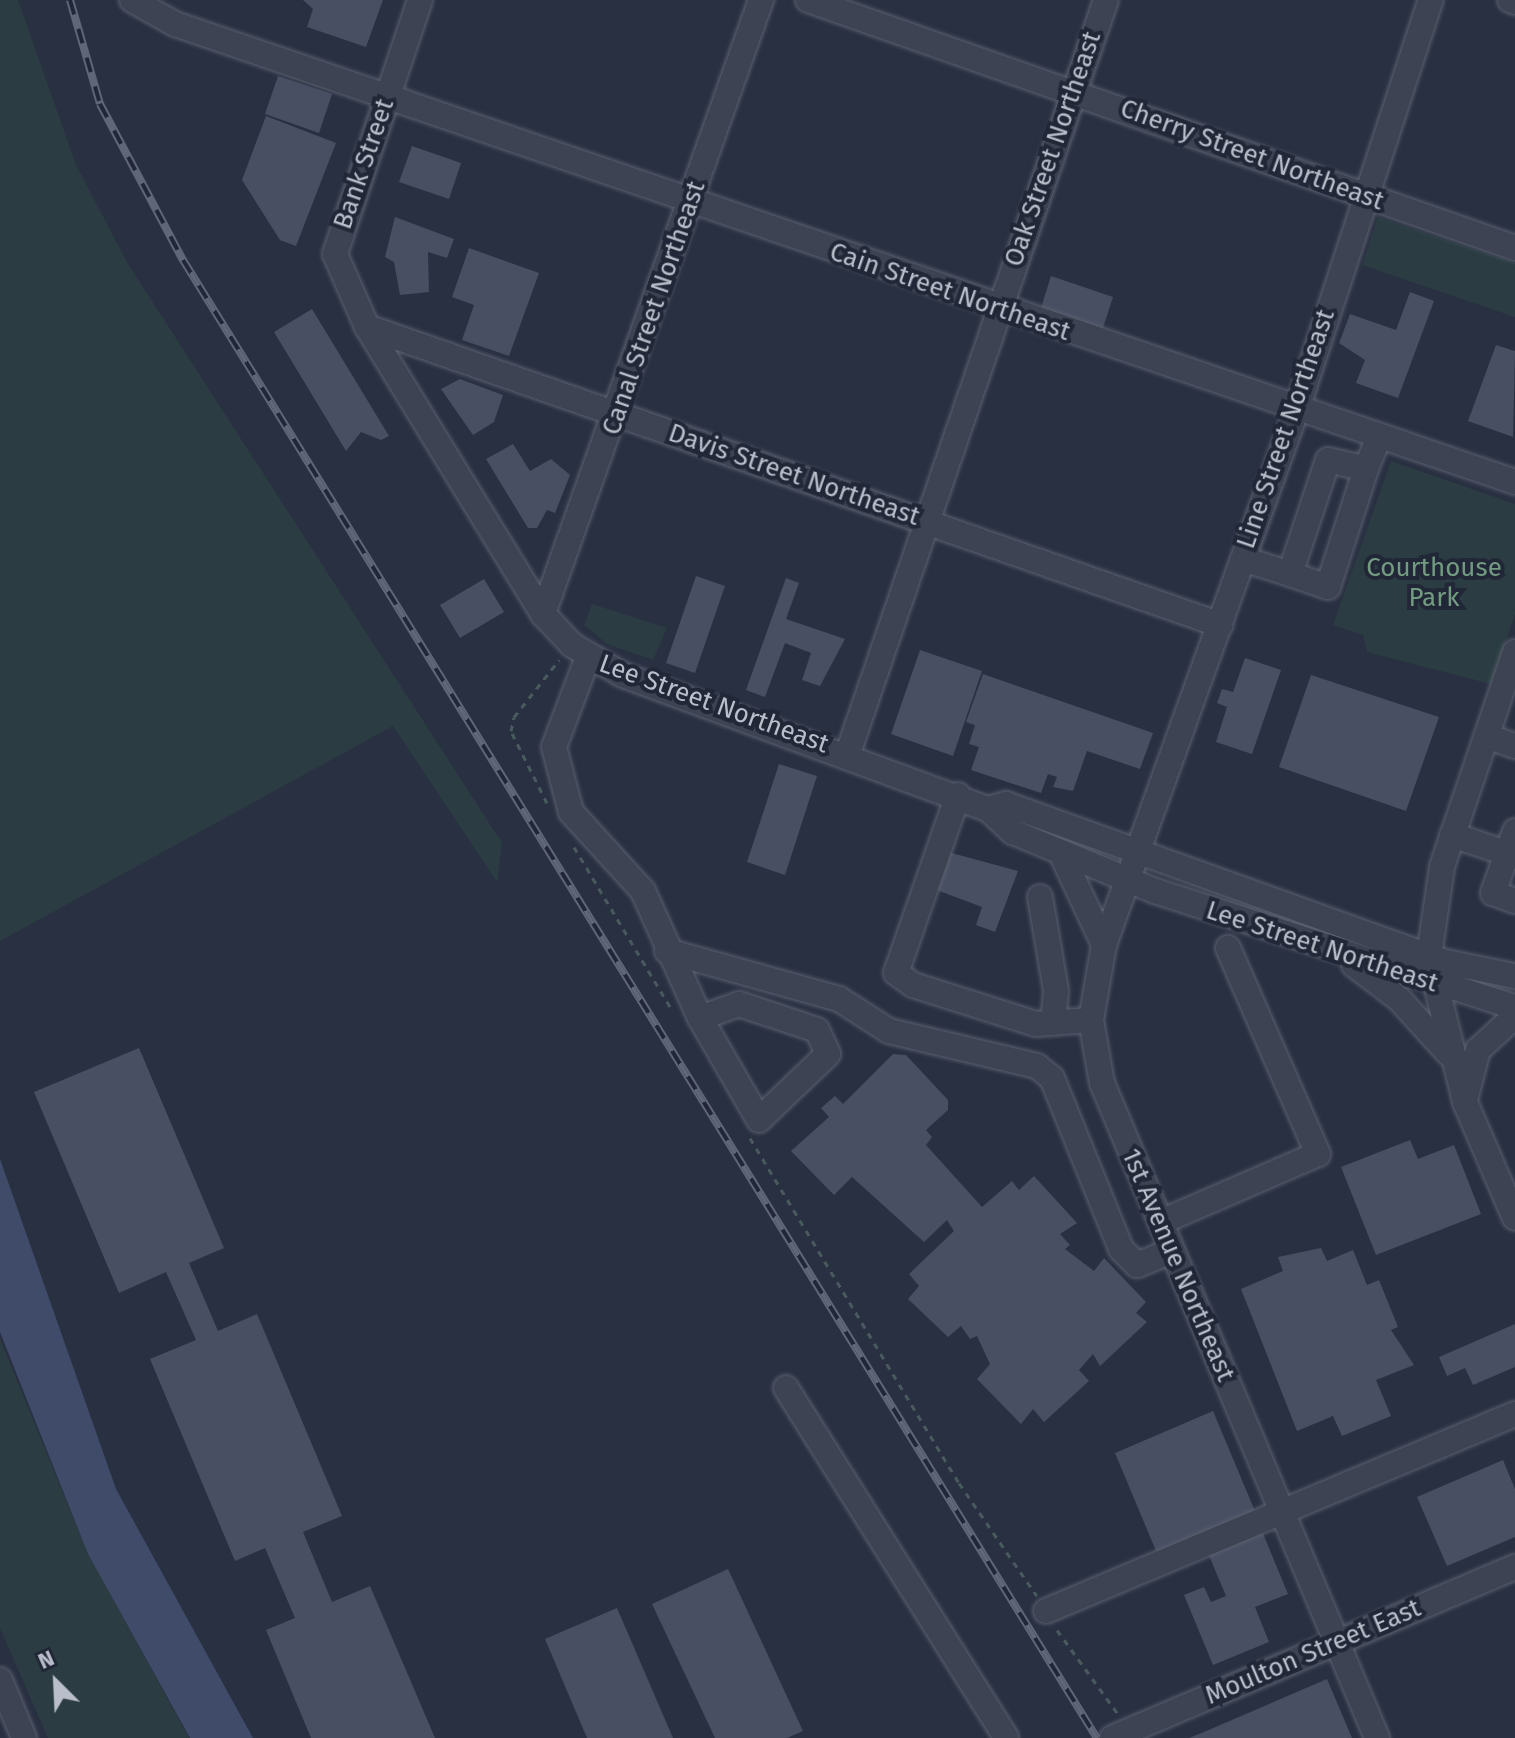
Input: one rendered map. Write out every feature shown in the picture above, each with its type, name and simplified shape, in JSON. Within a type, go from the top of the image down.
[{"type":"street","name":"Cain Street Northeast","points":[[132,0],[207,35],[1515,482]]},
{"type":"street","name":"Bank Street","points":[[367,327],[335,254],[420,0]]},
{"type":"street","name":"Canal Street Northeast","points":[[543,614],[617,414],[761,0]]},
{"type":"street","name":"Cherry Street Northeast","points":[[808,0],[1515,248]]},
{"type":"street","name":"Oak Street Northeast","points":[[848,753],[922,520],[1106,0]]},
{"type":"street","name":"Line Street Northeast","points":[[1141,857],[1297,409],[1363,194],[1431,0]]},
{"type":"street","name":"Davis Street Northeast","points":[[367,327],[1221,625]]},
{"type":"street","name":"Lee Street Northeast","points":[[367,327],[543,614],[588,657],[958,795],[988,809],[994,822],[1131,881],[1339,954],[1515,1007]]},
{"type":"street","points":[[1243,559],[1328,587],[1379,436]]},
{"type":"street","points":[[1290,574],[1328,460],[1366,469]]},
{"type":"street","points":[[1515,652],[1508,694],[1487,736],[1452,835],[1429,956],[1450,1056],[1465,1102],[1515,1218]]},
{"type":"street","points":[[588,657],[557,729],[565,796],[579,824],[643,891],[667,951],[700,1018],[759,1120],[828,1054],[817,1030],[739,1004],[700,1018]]},
{"type":"street","points":[[1487,736],[1515,746]]},
{"type":"street","points":[[958,795],[896,973],[1008,1017],[1053,1023],[1091,1020]]},
{"type":"street","name":"Lee Street Northeast","points":[[988,809],[1006,804],[1141,857],[1429,956],[1515,976]]},
{"type":"street","points":[[1452,835],[1512,847],[1493,893],[1515,901]]},
{"type":"street","points":[[1061,853],[1104,945]]},
{"type":"street","points":[[1131,881],[1141,857]]},
{"type":"street","name":"1st Avenue Northeast","points":[[1131,881],[1104,945],[1091,1020],[1095,1064],[1377,1738]]},
{"type":"street","points":[[1040,897],[1056,991],[1053,1023]]},
{"type":"street","points":[[1161,1222],[1318,1154],[1228,948]]},
{"type":"street","points":[[667,951],[839,999],[889,1031],[1037,1066],[1052,1078],[1121,1249],[1137,1265],[1172,1251]]},
{"type":"street","points":[[1339,954],[1399,999],[1450,1056]]},
{"type":"street","points":[[1465,1102],[1478,1050],[1515,1016]]},
{"type":"street","points":[[786,1388],[1006,1738]]},
{"type":"street","points":[[1046,1611],[1515,1414]]},
{"type":"street","name":"Moulton Street East","points":[[1121,1734],[1515,1567]]},
{"type":"street","points":[[0,1680],[15,1735]]},
{"type":"path","points":[[1008,1551],[1121,1734]]},
{"type":"green space","points":[[0,0],[18,0],[76,165],[128,264],[502,843],[497,882],[393,726],[0,941]]},
{"type":"green space","points":[[1378,217],[1515,263],[1515,317],[1362,265]]},
{"type":"green space","name":"Courthouse Park","points":[[1391,461],[1515,504],[1515,614],[1491,684],[1367,652],[1363,635],[1333,625]]},
{"type":"green space","points":[[592,604],[667,628],[653,660],[607,644],[584,625]]},
{"type":"green space","points":[[0,1339],[88,1554],[189,1738],[48,1738],[0,1628]]},
{"type":"water","points":[[0,1159],[116,1489],[253,1738],[190,1738],[88,1554],[0,1332]]},
{"type":"building","points":[[303,0],[383,0],[366,47],[307,27],[313,9]]},
{"type":"building","points":[[278,76],[332,94],[319,133],[265,114]]},
{"type":"building","points":[[266,116],[336,143],[296,246],[280,240],[242,180]]},
{"type":"building","points":[[412,146],[461,163],[449,199],[399,182]]},
{"type":"building","points":[[395,217],[454,239],[447,258],[428,252],[429,292],[400,295],[394,262],[385,257]]},
{"type":"building","points":[[469,248],[539,273],[509,356],[462,340],[474,305],[452,297]]},
{"type":"building","points":[[1051,276],[1113,297],[1103,328],[1041,308]]},
{"type":"building","points":[[1410,292],[1434,301],[1398,398],[1356,383],[1365,360],[1339,343],[1350,314],[1396,330]]},
{"type":"building","points":[[312,309],[389,436],[381,440],[361,432],[346,451],[274,332]]},
{"type":"building","points":[[1496,345],[1515,351],[1513,437],[1468,421]]},
{"type":"building","points":[[460,379],[503,395],[494,422],[473,435],[441,389]]},
{"type":"building","points":[[513,444],[530,471],[551,459],[570,475],[555,513],[547,510],[537,528],[528,528],[486,459]]},
{"type":"building","points":[[696,576],[725,586],[695,673],[666,663]]},
{"type":"building","points":[[786,578],[799,583],[786,619],[845,639],[820,686],[802,680],[811,653],[785,643],[765,697],[746,690]]},
{"type":"building","points":[[484,579],[504,612],[460,638],[440,605]]},
{"type":"building","points":[[920,650],[982,671],[953,756],[891,734]]},
{"type":"building","points":[[1245,658],[1281,670],[1252,754],[1216,742],[1227,707],[1217,703],[1222,689],[1233,692]]},
{"type":"building","points":[[983,674],[1153,733],[1140,769],[1087,751],[1073,791],[1053,787],[1057,777],[1048,774],[1041,793],[971,770],[979,747],[969,744],[975,725],[966,722]]},
{"type":"building","points":[[1311,675],[1439,717],[1406,811],[1279,767]]},
{"type":"building","points":[[779,764],[817,776],[785,875],[747,862]]},
{"type":"building","points":[[948,852],[1018,871],[995,932],[976,925],[982,907],[934,889]]},
{"type":"building","points":[[139,1048],[224,1248],[189,1263],[218,1331],[257,1314],[342,1516],[303,1532],[332,1602],[370,1586],[435,1738],[311,1738],[266,1630],[295,1618],[265,1548],[235,1561],[150,1359],[196,1340],[166,1272],[119,1293],[34,1092]]},
{"type":"building","points":[[893,1054],[906,1055],[948,1100],[948,1110],[926,1130],[932,1137],[926,1145],[982,1207],[1012,1181],[1019,1190],[1034,1176],[1077,1223],[1060,1234],[1070,1245],[1065,1249],[1094,1271],[1104,1258],[1146,1302],[1136,1313],[1147,1322],[1100,1366],[1093,1354],[1079,1370],[1089,1381],[1044,1422],[1033,1409],[1021,1424],[977,1379],[990,1364],[977,1336],[970,1339],[961,1326],[948,1337],[908,1299],[919,1286],[909,1274],[954,1231],[947,1220],[924,1242],[852,1177],[834,1195],[791,1151],[829,1117],[821,1108],[835,1096],[843,1104]]},
{"type":"building","points":[[1410,1140],[1418,1159],[1454,1145],[1481,1214],[1376,1255],[1341,1167]]},
{"type":"building","points":[[1321,1248],[1327,1261],[1353,1250],[1367,1285],[1379,1280],[1398,1327],[1391,1330],[1414,1365],[1376,1380],[1391,1416],[1342,1436],[1333,1416],[1297,1431],[1241,1289],[1283,1271],[1278,1257]]},
{"type":"building","points":[[1515,1324],[1515,1367],[1473,1385],[1465,1368],[1447,1376],[1439,1357]]},
{"type":"building","points":[[1213,1411],[1257,1516],[1159,1558],[1115,1453]]},
{"type":"building","points":[[1503,1460],[1515,1489],[1515,1537],[1447,1566],[1417,1497]]},
{"type":"building","points":[[1262,1531],[1288,1594],[1255,1607],[1269,1642],[1213,1665],[1184,1595],[1204,1587],[1211,1602],[1226,1596],[1208,1553]]},
{"type":"building","points":[[728,1569],[803,1731],[787,1738],[715,1738],[652,1604]]},
{"type":"building","points":[[617,1608],[673,1738],[587,1738],[545,1639]]},
{"type":"building","points":[[1327,1679],[1352,1738],[1189,1738],[1204,1732]]},
{"type":"railway","points":[[70,0],[100,104],[183,260],[1097,1738]]}]
